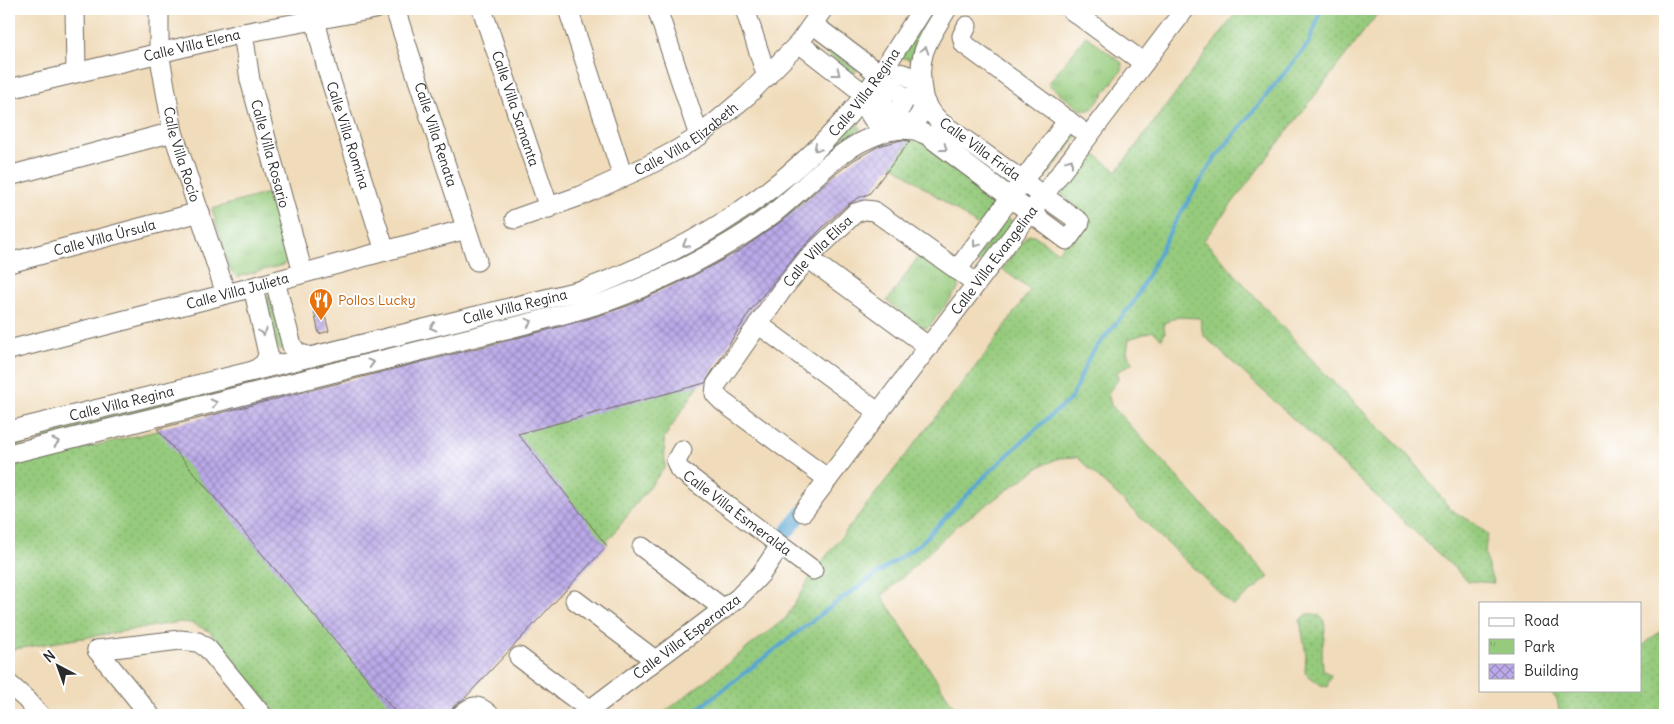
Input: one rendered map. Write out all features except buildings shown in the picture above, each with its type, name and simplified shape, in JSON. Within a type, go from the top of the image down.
[{"type":"street","points":[[75,9],[76,72]]},
{"type":"street","name":"Calle Villa Rocío","points":[[158,9],[159,52],[174,132],[226,294]]},
{"type":"street","name":"Calle Villa Elena","points":[[9,89],[243,33],[375,9]]},
{"type":"street","name":"Calle Villa Renata","points":[[395,9],[477,261]]},
{"type":"street","name":"Calle Villa Samanta","points":[[482,9],[549,208]]},
{"type":"street","points":[[568,9],[623,177]]},
{"type":"street","points":[[657,9],[699,136]]},
{"type":"street","points":[[745,9],[766,77]]},
{"type":"street","name":"Calle Villa Regina","points":[[9,454],[254,394],[598,304],[665,277],[730,242],[773,214],[849,149],[875,135],[893,101],[922,9]]},
{"type":"street","name":"Calle Villa Regina","points":[[282,360],[315,356],[586,289],[656,260],[712,230],[781,181],[827,138],[893,101],[920,73],[922,56],[931,35],[947,9]]},
{"type":"street","points":[[1070,9],[1144,63]]},
{"type":"street","name":"Calle Villa Evangelina","points":[[957,270],[1025,196],[1089,136],[1185,9]]},
{"type":"street","name":"Calle Villa Elizabeth","points":[[515,219],[549,208],[623,177],[677,150],[699,136],[727,114],[766,77],[799,44],[818,17]]},
{"type":"street","name":"Calle Villa Frida","points":[[818,17],[871,68],[914,130],[927,135],[1025,196]]},
{"type":"street","name":"Calle Villa Romina","points":[[316,19],[328,69],[385,251]]},
{"type":"street","points":[[967,26],[963,33],[964,44],[1089,136]]},
{"type":"street","name":"Calle Villa Rosario","points":[[243,33],[250,80],[303,274]]},
{"type":"street","name":"Calle Villa Frida","points":[[799,44],[855,86],[893,101],[929,110],[940,122],[1025,196]]},
{"type":"street","name":"Calle Villa Evangelina","points":[[803,512],[976,284],[1068,120]]},
{"type":"street","points":[[9,176],[174,132]]},
{"type":"street","name":"Calle Villa Elisa","points":[[828,479],[715,394],[716,385],[782,290],[808,258],[855,213],[870,210],[976,284]]},
{"type":"street","name":"Calle Villa Úrsula","points":[[9,263],[200,212]]},
{"type":"street","name":"Calle Villa Julieta","points":[[9,350],[303,274],[466,228]]},
{"type":"street","points":[[808,258],[929,347]]},
{"type":"street","points":[[254,394],[270,386],[282,360],[275,281]]},
{"type":"street","points":[[253,287],[282,360],[297,378],[320,377]]},
{"type":"street","points":[[758,324],[879,412]]},
{"type":"street","points":[[315,356],[311,367],[314,373],[320,377]]},
{"type":"street","points":[[254,372],[265,363],[282,360]]},
{"type":"street","points":[[254,372],[263,375],[265,383],[254,394]]},
{"type":"street","name":"Calle Villa Regina","points":[[9,431],[254,372]]},
{"type":"street","name":"Calle Villa Esmeralda","points":[[682,450],[676,462],[679,469],[813,570]]},
{"type":"street","points":[[642,546],[724,609]]},
{"type":"street","name":"Calle Villa Esperanza","points":[[586,712],[738,598],[761,574],[780,546]]},
{"type":"street","points":[[575,600],[656,660]]},
{"type":"street","points":[[150,715],[103,653],[180,640],[198,642],[208,649],[262,715]]},
{"type":"street","points":[[519,657],[586,712]]},
{"type":"street","points":[[9,684],[28,700],[40,715]]},
{"type":"street","points":[[461,715],[474,706],[490,715]]},
{"type":"green space","points":[[931,9],[936,9],[922,33],[913,60],[899,57],[914,38]]},
{"type":"green space","points":[[1239,9],[1381,9],[1204,240],[1326,375],[1411,458],[1451,510],[1476,524],[1488,535],[1485,548],[1486,559],[1494,583],[1468,581],[1203,335],[1200,318],[1176,317],[1163,324],[1165,332],[1162,339],[1153,331],[1129,339],[1127,352],[1132,363],[1117,372],[1118,380],[1108,393],[1111,405],[1269,577],[1233,606],[1077,457],[1059,458],[1041,466],[958,525],[882,596],[954,707],[962,715],[661,715],[786,618],[813,573],[986,353],[1030,290],[1002,269],[1029,235],[1034,235],[1058,252],[1085,214],[1064,198],[1061,191],[1089,150],[1117,171]]},
{"type":"green space","points":[[1086,36],[1122,63],[1122,70],[1093,108],[1088,110],[1077,107],[1048,84]]},
{"type":"green space","points":[[819,40],[857,70],[854,74],[815,44]]},
{"type":"green space","points":[[891,80],[908,86],[914,102],[911,109],[902,118],[892,119],[886,117],[875,108],[876,91]]},
{"type":"green space","points":[[855,119],[861,129],[836,145],[806,173],[754,216],[685,260],[622,287],[582,300],[518,318],[318,367],[317,365],[517,315],[628,281],[678,259],[752,214]]},
{"type":"green space","points":[[1070,131],[1078,135],[1043,181],[1039,181],[1037,177]]},
{"type":"green space","points":[[911,139],[921,141],[990,197],[992,201],[991,208],[978,226],[893,165],[890,165],[825,221],[754,301],[664,438],[665,467],[610,538],[444,715],[278,715],[209,631],[191,623],[180,622],[9,650],[9,466],[165,429],[623,310],[737,254],[858,159],[896,143]]},
{"type":"green space","points":[[268,193],[289,258],[283,265],[237,277],[230,270],[212,209]]},
{"type":"green space","points":[[1007,218],[1012,223],[982,263],[978,263],[975,260]]},
{"type":"green space","points":[[921,253],[959,282],[958,289],[927,328],[920,326],[887,301]]},
{"type":"green space","points":[[269,295],[284,347],[280,350],[277,346],[266,298]]},
{"type":"green space","points":[[256,378],[262,382],[9,448],[9,442]]},
{"type":"green space","points":[[1308,614],[1316,614],[1324,621],[1323,670],[1331,675],[1327,687],[1321,685],[1305,673],[1306,654],[1300,620]]},
{"type":"green space","points":[[1665,627],[1665,715],[1560,715],[1557,700],[1551,692],[1642,692],[1642,646]]},
{"type":"waterway","points":[[690,715],[833,605],[921,543],[989,472],[1071,399],[1090,355],[1134,302],[1174,224],[1215,158],[1309,43],[1320,9]]},
{"type":"waterway","points":[[777,544],[803,512]]},
{"type":"place","name":"Pollos Lucky","points":[[321,321]]}]
